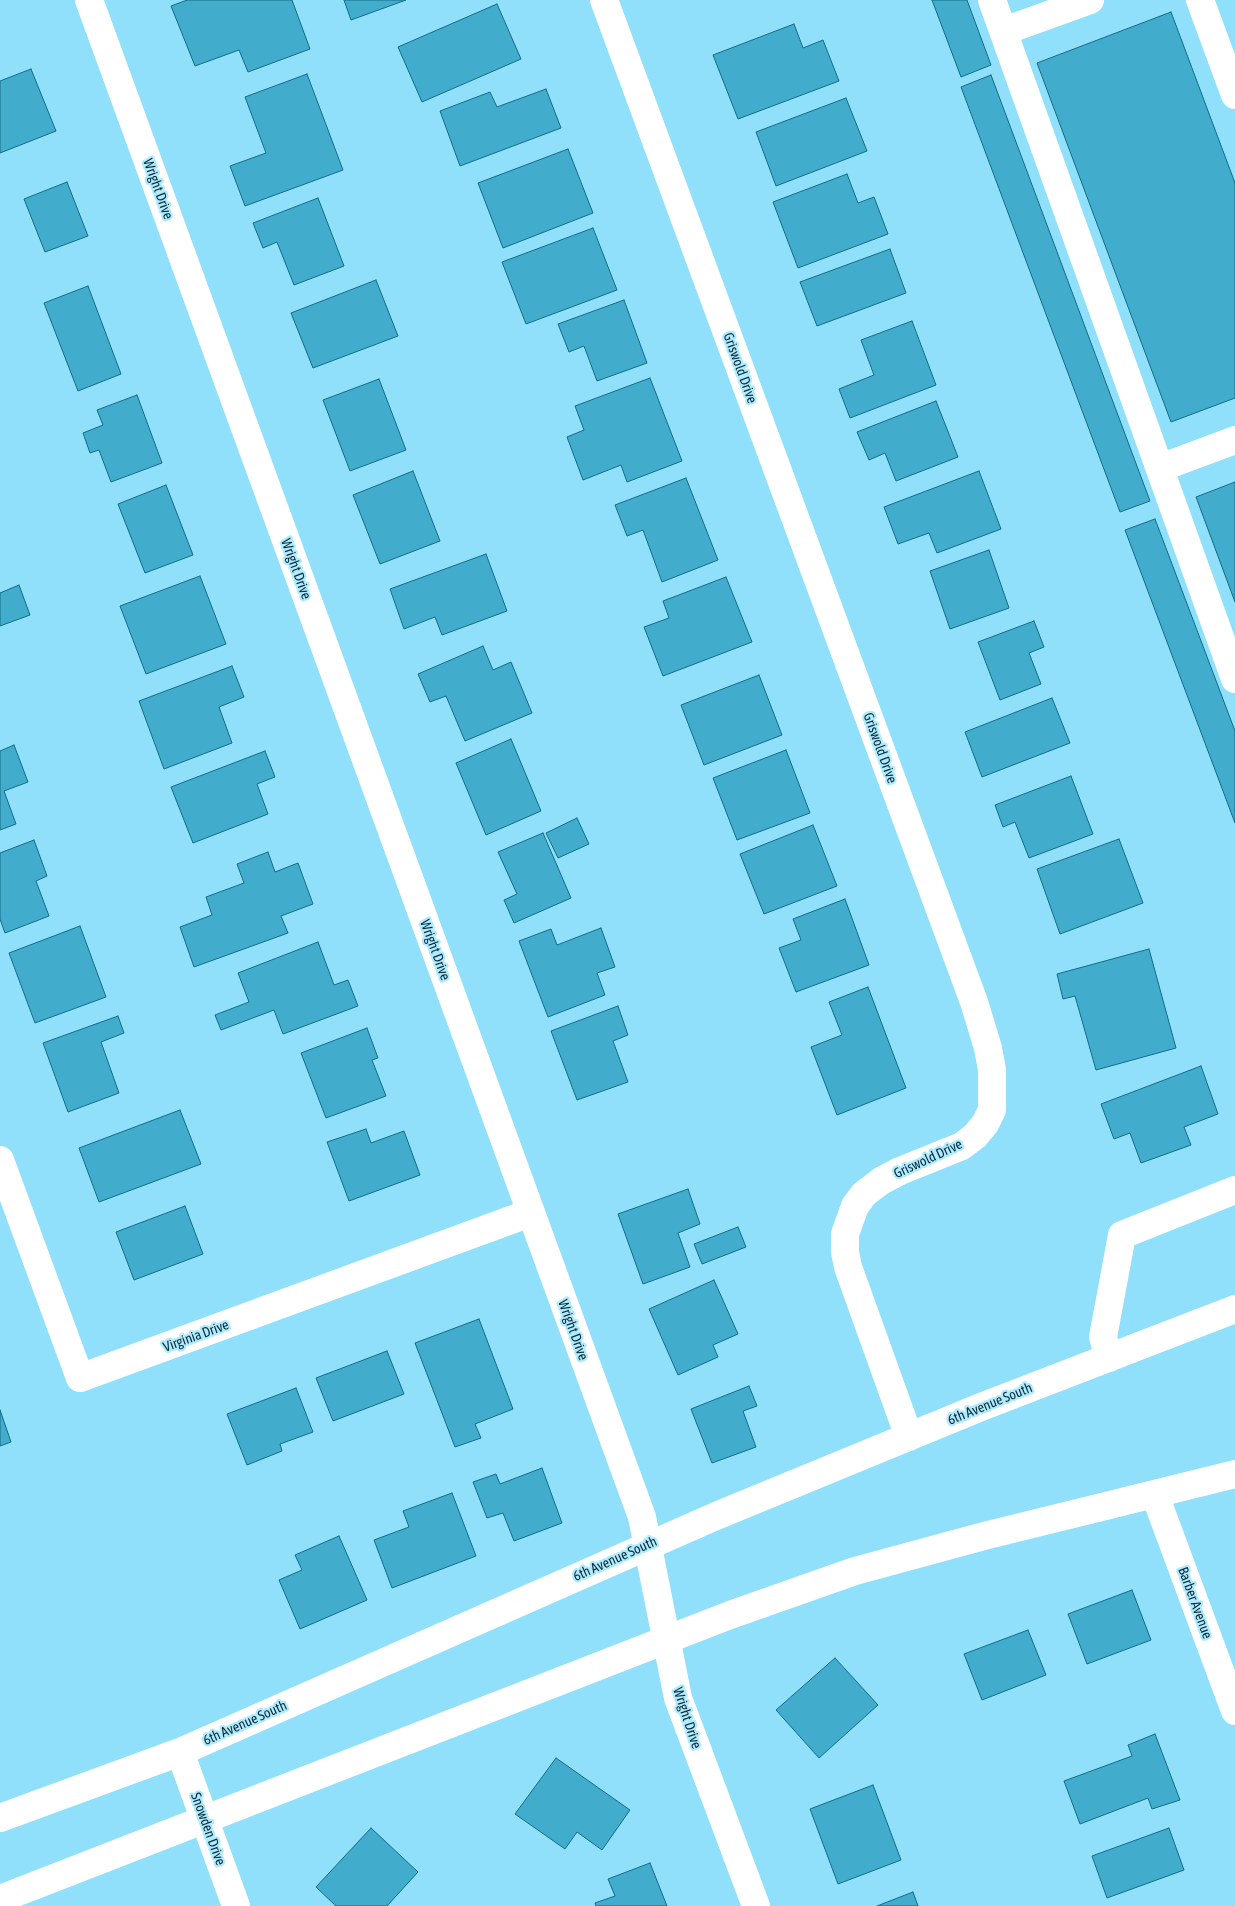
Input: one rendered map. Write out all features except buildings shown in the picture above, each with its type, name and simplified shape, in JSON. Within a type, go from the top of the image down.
[{"type":"street","name":"Wright Drive","points":[[89,0],[642,1516],[678,1698],[756,1906]]},
{"type":"street","name":"Griswold Drive","points":[[604,0],[974,1002],[988,1048],[992,1070],[992,1110],[985,1124],[975,1136],[962,1146],[900,1171],[881,1181],[864,1194],[855,1206],[845,1234],[845,1252],[848,1266],[909,1437]]},
{"type":"street","points":[[992,0],[1235,678]]},
{"type":"street","points":[[1004,31],[1090,0]]},
{"type":"street","points":[[1200,0],[1235,95]]},
{"type":"street","points":[[1160,468],[1235,440]]},
{"type":"street","name":"Virginia Drive","points":[[0,1160],[80,1378],[530,1213]]},
{"type":"street","points":[[1109,1358],[1103,1337],[1122,1235],[1235,1190]]},
{"type":"street","name":"6th Avenue South","points":[[0,1818],[180,1752],[649,1544],[981,1407],[1235,1309]]},
{"type":"street","points":[[0,1899],[666,1639],[855,1571],[974,1538],[1235,1474]]},
{"type":"street","name":"Barber Avenue","points":[[1155,1495],[1235,1711]]},
{"type":"street","name":"Snowden Drive","points":[[180,1752],[236,1906]]}]
